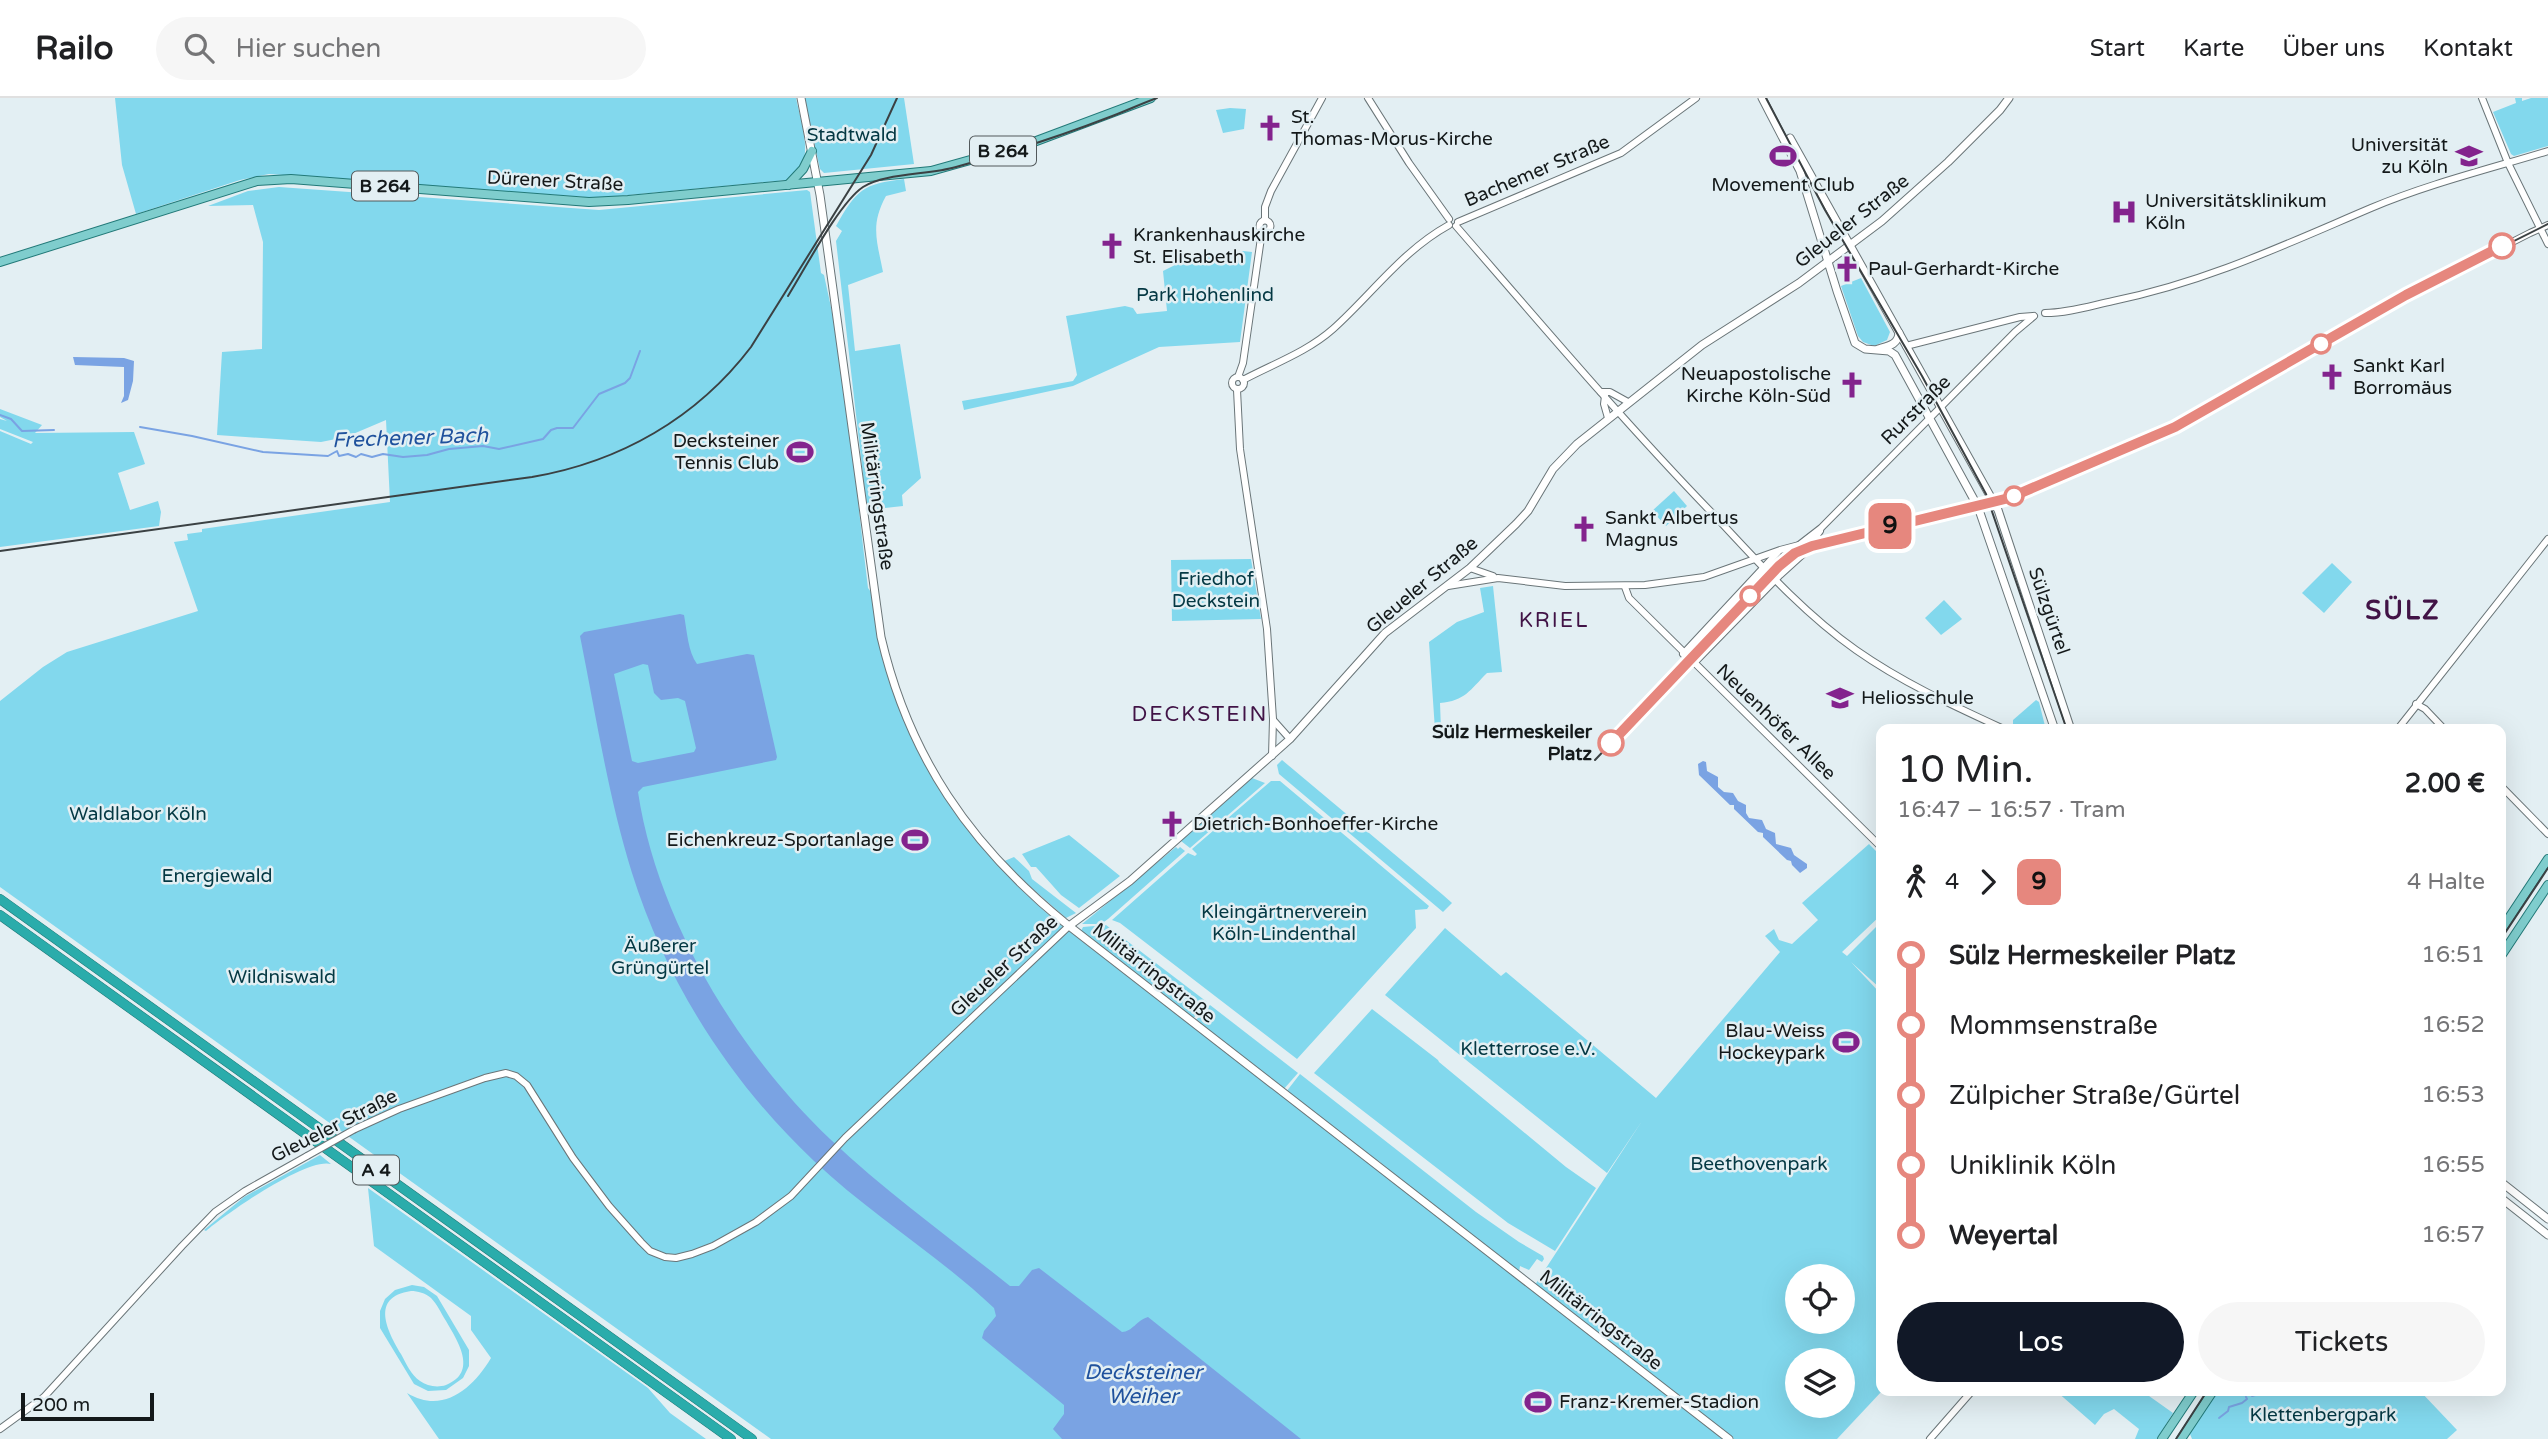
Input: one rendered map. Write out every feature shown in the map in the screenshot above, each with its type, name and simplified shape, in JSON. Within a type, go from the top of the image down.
[{"type":"highway","name":"A 4","points":[[0,899],[752,1439]]},
{"type":"highway","name":"A 4","points":[[0,915],[731,1439]]},
{"type":"main road","name":"Militärringstraße","points":[[801,98],[818,182],[878,622],[893,682],[911,728],[934,774],[968,827],[988,852],[1023,887],[1069,926],[1729,1439]]},
{"type":"main road","name":"Dürener Straße","points":[[0,262],[242,185],[271,179],[608,202],[931,171],[1031,144],[1151,98]]},
{"type":"main road","points":[[1765,98],[1800,171],[1828,261]]},
{"type":"main road","name":"Sülzgürtel","points":[[1765,98],[1994,503],[2069,724]]},
{"type":"main road","name":"Gleueler Straße","points":[[1069,926],[1130,881],[1290,739],[1385,633],[1470,568],[1528,511],[1564,456],[1617,410],[1702,345],[1799,283],[1850,245],[1948,162],[2009,98]]},
{"type":"main road","points":[[788,185],[803,169],[812,151]]},
{"type":"main road","name":"Sülzgürtel","points":[[1828,261],[1855,343],[1865,349],[1889,351],[1895,355],[1978,507],[2052,724]]},
{"type":"main road","points":[[1874,350],[1893,344],[1899,333]]},
{"type":"main road","points":[[1874,350],[1906,346]]},
{"type":"main road","points":[[2506,922],[2548,859]]},
{"type":"main road","points":[[2506,948],[2548,885]]},
{"type":"main road","points":[[2506,1186],[2548,1219]]},
{"type":"main road","points":[[2506,1202],[2548,1235]]},
{"type":"main road","points":[[2164,1437],[2191,1396]]},
{"type":"main road","points":[[2181,1439],[2210,1396]]},
{"type":"street","points":[[1272,756],[1273,719],[1267,629],[1240,449],[1237,390],[1244,386],[1241,378],[1262,231],[1271,228],[1265,220],[1265,207],[1322,98]]},
{"type":"street","points":[[1368,98],[1409,163],[1453,223],[1680,481],[1755,558],[1834,633],[1889,673],[1993,724]]},
{"type":"street","name":"Bachemer Straße","points":[[1241,378],[1318,341],[1423,239],[1453,223],[1621,153],[1696,98]]},
{"type":"street","points":[[2482,98],[2508,163],[2548,244]]},
{"type":"street","points":[[1906,346],[2027,315],[2079,308],[2188,284],[2403,196],[2548,151]]},
{"type":"street","points":[[1470,568],[1498,578],[1550,585],[1625,587],[1704,576],[1799,545],[1810,545],[1994,503],[2040,487],[2176,428],[2406,296],[2548,225]]},
{"type":"street","name":"Rurstraße","points":[[1799,545],[1821,528],[2034,316]]},
{"type":"street","points":[[1997,323],[2008,324],[2015,332]]},
{"type":"street","points":[[1243,363],[1256,373]]},
{"type":"street","points":[[1603,394],[1610,392],[1628,402]]},
{"type":"street","points":[[1603,394],[1608,418]]},
{"type":"street","name":"Rurstraße","points":[[1693,663],[1802,555],[1821,528]]},
{"type":"street","points":[[2401,724],[2548,539]]},
{"type":"street","points":[[1683,654],[1780,550]]},
{"type":"street","points":[[1448,586],[1498,578]]},
{"type":"street","name":"Neuenhöfer Allee","points":[[1625,587],[1629,598],[1683,654],[1876,842]]},
{"type":"street","points":[[2416,704],[2439,724]]},
{"type":"street","points":[[1273,719],[1290,739]]},
{"type":"street","points":[[2506,791],[2548,834]]},
{"type":"street","name":"Gleueler Straße","points":[[0,1429],[44,1397],[215,1212],[246,1191],[355,1129],[399,1109],[485,1078],[506,1073],[516,1076],[527,1085],[573,1158],[617,1215],[650,1251],[671,1258],[701,1251],[756,1222],[791,1196],[842,1142],[1069,926]]},
{"type":"street","points":[[1930,1439],[1968,1396]]},
{"type":"green space","points":[[115,98],[796,98],[804,131],[805,154],[802,165],[787,180],[598,198],[269,174],[240,180],[136,214],[122,165]]},
{"type":"green space","name":"Stadtwald","points":[[804,98],[904,98],[914,164],[824,173],[820,169]]},
{"type":"green space","points":[[2515,98],[2522,98],[2522,101],[2548,98],[2548,146],[2514,156],[2511,154],[2493,112],[2516,103]]},
{"type":"green space","points":[[1246,109],[1244,129],[1223,133],[1216,110]]},
{"type":"green space","points":[[904,179],[906,191],[886,196],[878,216],[876,233],[883,272],[848,285],[855,351],[900,344],[921,478],[902,495],[903,506],[867,510],[836,241],[842,231],[836,226],[862,190],[879,183]]},
{"type":"green space","name":"Äußerer Grüngürtel","points":[[279,187],[599,210],[807,190],[810,192],[821,273],[824,275],[832,314],[845,392],[868,588],[894,689],[911,733],[957,814],[985,851],[1056,921],[1724,1439],[771,1439],[0,887],[0,701],[67,652],[198,611],[174,542],[188,540],[187,534],[202,532],[202,529],[390,502],[386,420],[346,437],[321,442],[217,435],[222,352],[262,349],[263,242],[253,205],[208,206],[248,191]]},
{"type":"green space","name":"Park Hohenlind","points":[[1252,252],[1240,342],[1159,347],[1073,386],[964,410],[962,401],[1073,381],[1077,375],[1066,316],[1125,306],[1133,308],[1137,314],[1167,311],[1163,271],[1189,258]]},
{"type":"green space","points":[[1861,278],[1890,332],[1887,340],[1874,346],[1863,342],[1858,336],[1841,286]]},
{"type":"green space","points":[[0,409],[42,425],[35,433],[134,432],[145,464],[118,473],[130,510],[158,501],[161,512],[159,526],[0,547],[0,431],[31,444],[33,442],[0,429],[0,419],[7,421],[0,417]]},
{"type":"green space","points":[[1674,491],[1687,506],[1666,526],[1652,511]]},
{"type":"green space","name":"Friedhof Deckstein","points":[[1251,559],[1261,619],[1172,621],[1171,560]]},
{"type":"green space","points":[[2332,563],[2352,582],[2324,613],[2302,593]]},
{"type":"green space","points":[[1493,586],[1502,672],[1487,673],[1461,697],[1440,703],[1441,730],[1435,730],[1429,642],[1457,622],[1484,612],[1480,588]]},
{"type":"green space","points":[[1944,600],[1962,619],[1941,635],[1925,618]]},
{"type":"green space","points":[[2036,700],[2039,702],[2044,724],[2013,724],[2013,720]]},
{"type":"green space","points":[[1282,760],[1452,903],[1443,912],[1279,774],[1277,765]]},
{"type":"green space","points":[[1252,778],[1265,783],[1190,848],[1181,841]]},
{"type":"green space","name":"Kleingärtnerverein Köln-Lindenthal","points":[[1271,781],[1280,781],[1429,906],[1427,909],[1415,910],[1416,928],[1297,1059],[1120,923],[1112,920],[1188,853],[1195,856],[1197,854],[1192,849]]},
{"type":"green space","points":[[1069,835],[1120,876],[1079,908],[1061,895],[1036,867],[1031,867],[1022,854]]},
{"type":"green space","name":"Beethovenpark","points":[[1869,844],[1876,851],[1876,920],[1842,952],[1847,956],[1876,927],[1876,984],[1851,962],[1876,989],[1877,1396],[1837,1439],[1734,1439],[1535,1285],[1642,1121],[1607,1173],[1385,995],[1445,928],[1501,976],[1506,972],[1656,1098],[1780,952],[1765,936],[1774,929],[1779,940],[1792,944],[1818,920],[1802,903]]},
{"type":"green space","points":[[1176,847],[1185,851],[1108,919],[1101,924],[1082,924]]},
{"type":"green space","points":[[1014,857],[1029,871],[1032,879],[1076,913],[1066,918],[1002,862]]},
{"type":"green space","points":[[1106,925],[1207,1002],[1192,1020],[1081,931],[1083,927]]},
{"type":"green space","points":[[1210,1005],[1298,1073],[1283,1090],[1196,1020]]},
{"type":"green space","name":"Kletterrose e.V.","points":[[1372,1009],[1438,1060],[1566,1167],[1596,1188],[1555,1251],[1508,1223],[1314,1073]]},
{"type":"green space","points":[[1300,1074],[1476,1212],[1543,1256],[1542,1262],[1537,1259],[1529,1270],[1520,1266],[1519,1272],[1286,1092]]},
{"type":"green space","points":[[320,1155],[331,1164],[320,1164],[286,1178],[204,1230],[244,1197]]},
{"type":"green space","points":[[368,1188],[648,1388],[670,1413],[706,1439],[439,1439],[407,1393],[420,1399],[445,1400],[466,1388],[491,1358],[471,1330],[471,1316],[374,1246]]},
{"type":"green space","points":[[412,1285],[424,1287],[437,1296],[469,1350],[469,1366],[463,1378],[446,1390],[428,1391],[414,1384],[380,1328],[380,1311],[385,1299],[395,1290]],"holes":[[[411,1291],[429,1296],[433,1300],[460,1346],[463,1364],[461,1372],[446,1385],[432,1386],[417,1378],[411,1372],[387,1326],[385,1316],[390,1300]]]},
{"type":"green space","points":[[2062,1396],[2149,1396],[2173,1413],[2157,1439],[2135,1439],[2139,1429],[2114,1409],[2104,1414],[2095,1425]]},
{"type":"green space","name":"Klettenbergpark","points":[[2214,1396],[2425,1396],[2457,1430],[2447,1439],[2192,1439],[2190,1434]]},
{"type":"water","points":[[73,357],[124,358],[134,361],[128,400],[121,403],[124,396],[124,367],[75,365]]},
{"type":"water","name":"Decksteiner Weiher","points":[[680,614],[684,615],[690,647],[697,664],[754,655],[776,760],[643,787],[638,792],[648,840],[663,888],[683,935],[734,1024],[796,1104],[873,1178],[1010,1286],[1019,1286],[1032,1270],[1039,1268],[1122,1332],[1148,1317],[1301,1439],[1062,1439],[1053,1429],[1064,1414],[1064,1405],[982,1338],[996,1316],[994,1308],[836,1180],[784,1131],[755,1098],[705,1029],[663,953],[646,913],[632,873],[609,785],[580,636],[584,632]],"holes":[[[643,664],[648,665],[654,693],[661,700],[678,698],[685,701],[696,748],[694,752],[638,763],[632,761],[614,674]]]},
{"type":"water","points":[[1706,762],[1707,771],[1718,777],[1718,787],[1724,792],[1733,793],[1738,801],[1746,805],[1749,818],[1762,820],[1766,829],[1775,833],[1776,844],[1791,848],[1794,855],[1807,864],[1807,868],[1800,873],[1791,861],[1763,837],[1763,833],[1758,832],[1734,809],[1734,805],[1730,805],[1699,775],[1698,764]]},
{"type":"waterway","name":"Frechener Bach","points":[[140,427],[263,452],[328,456],[337,451],[339,456],[348,454],[356,457],[361,454],[372,457],[383,454],[403,457],[483,446],[499,449],[543,439],[551,430],[557,428],[573,428],[599,394],[625,383],[630,378],[640,351]]},
{"type":"waterway","name":"Frechener Bach","points":[[0,415],[11,419],[22,431],[54,430]]},
{"type":"waterway","points":[[2219,1418],[2229,1407],[2242,1403],[2246,1397]]},
{"type":"tram line","points":[[788,296],[833,221],[854,195],[872,182],[945,170],[1013,150],[1089,125],[1157,98]]},
{"type":"tram line","points":[[1766,98],[1825,210],[1922,376],[1986,494],[2065,724]]},
{"type":"tram line","points":[[1595,760],[1779,566],[1795,553],[1818,544],[2009,498],[2175,427],[2406,295],[2548,224]]},
{"type":"tram line","name":"9","points":[[1611,743],[1779,566],[1795,553],[1839,539],[2002,500],[2037,487],[2175,427],[2406,295],[2502,246]]},
{"type":"tram line","points":[[2506,931],[2548,868]]},
{"type":"tram line","points":[[2176,1439],[2204,1396]]},
{"type":"railway","points":[[0,551],[532,477],[564,470],[626,448],[654,433],[706,395],[751,347],[871,155],[897,98]]},
{"type":"place","name":"St. Thomas-Morus-Kirche","points":[[1270,128]]},
{"type":"place","name":"Movement Club","points":[[1783,156]]},
{"type":"place","name":"Universität zu Köln","points":[[2469,156]]},
{"type":"place","name":"Universitätsklinikum Köln","points":[[2124,212]]},
{"type":"place","name":"Krankenhauskirche St. Elisabeth","points":[[1112,246]]},
{"type":"place","name":"Paul-Gerhardt-Kirche","points":[[1847,269]]},
{"type":"place","name":"Sankt Karl Borromäus","points":[[2332,377]]},
{"type":"place","name":"Neuapostolische Kirche Köln-Süd","points":[[1852,385]]},
{"type":"place","name":"Decksteiner Tennis Club","points":[[800,452]]},
{"type":"place","name":"Sankt Albertus Magnus","points":[[1584,529]]},
{"type":"place","name":"Heliosschule","points":[[1840,698]]},
{"type":"place","name":"Sülz Hermeskeiler Platz","points":[[1611,743]]},
{"type":"place","name":"Dietrich-Bonhoeffer-Kirche","points":[[1172,824]]},
{"type":"place","name":"Eichenkreuz-Sportanlage","points":[[915,840]]},
{"type":"place","name":"Blau-Weiss Hockeypark","points":[[1846,1042]]},
{"type":"place","name":"Franz-Kremer-Stadion","points":[[1538,1402]]},
{"type":"district","name":"SÜLZ","points":[[2403,610]]},
{"type":"district","name":"KRIEL","points":[[1554,620]]},
{"type":"district","name":"DECKSTEIN","points":[[1200,714]]},
{"type":"park label","name":"Waldlabor Köln","points":[[138,814]]},
{"type":"park label","name":"Energiewald","points":[[217,876]]},
{"type":"park label","name":"Wildniswald","points":[[282,977]]}]
